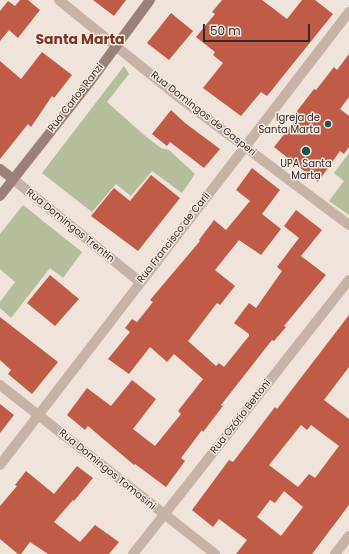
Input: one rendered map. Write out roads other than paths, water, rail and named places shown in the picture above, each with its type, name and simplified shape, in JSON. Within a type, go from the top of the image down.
[{"type":"main road","name":"Rua Carlos Ranzi","points":[[0,196],[150,0]]},
{"type":"main road","name":"Rua Domingos Trentin","points":[[0,169],[13,179]]},
{"type":"street","name":"Rua Domingos de Gasperi","points":[[59,0],[244,147],[349,225]]},
{"type":"street","name":"Rua Francisco de Carli","points":[[0,465],[349,12]]},
{"type":"street","name":"Rua Domingos Trentin","points":[[13,179],[140,282]]},
{"type":"street","name":"Rua Ozório Bettoni","points":[[133,554],[349,280]]},
{"type":"street","name":"Rua Domingos Tomasini","points":[[0,385],[215,554]]},
{"type":"street","points":[[335,554],[349,536]]},
{"type":"place","name":"Igreja de Santa Marta","points":[[328,124]]},
{"type":"place","name":"UPA Santa Marta","points":[[306,151]]},
{"type":"district","name":"Santa Marta","points":[[80,40]]}]
